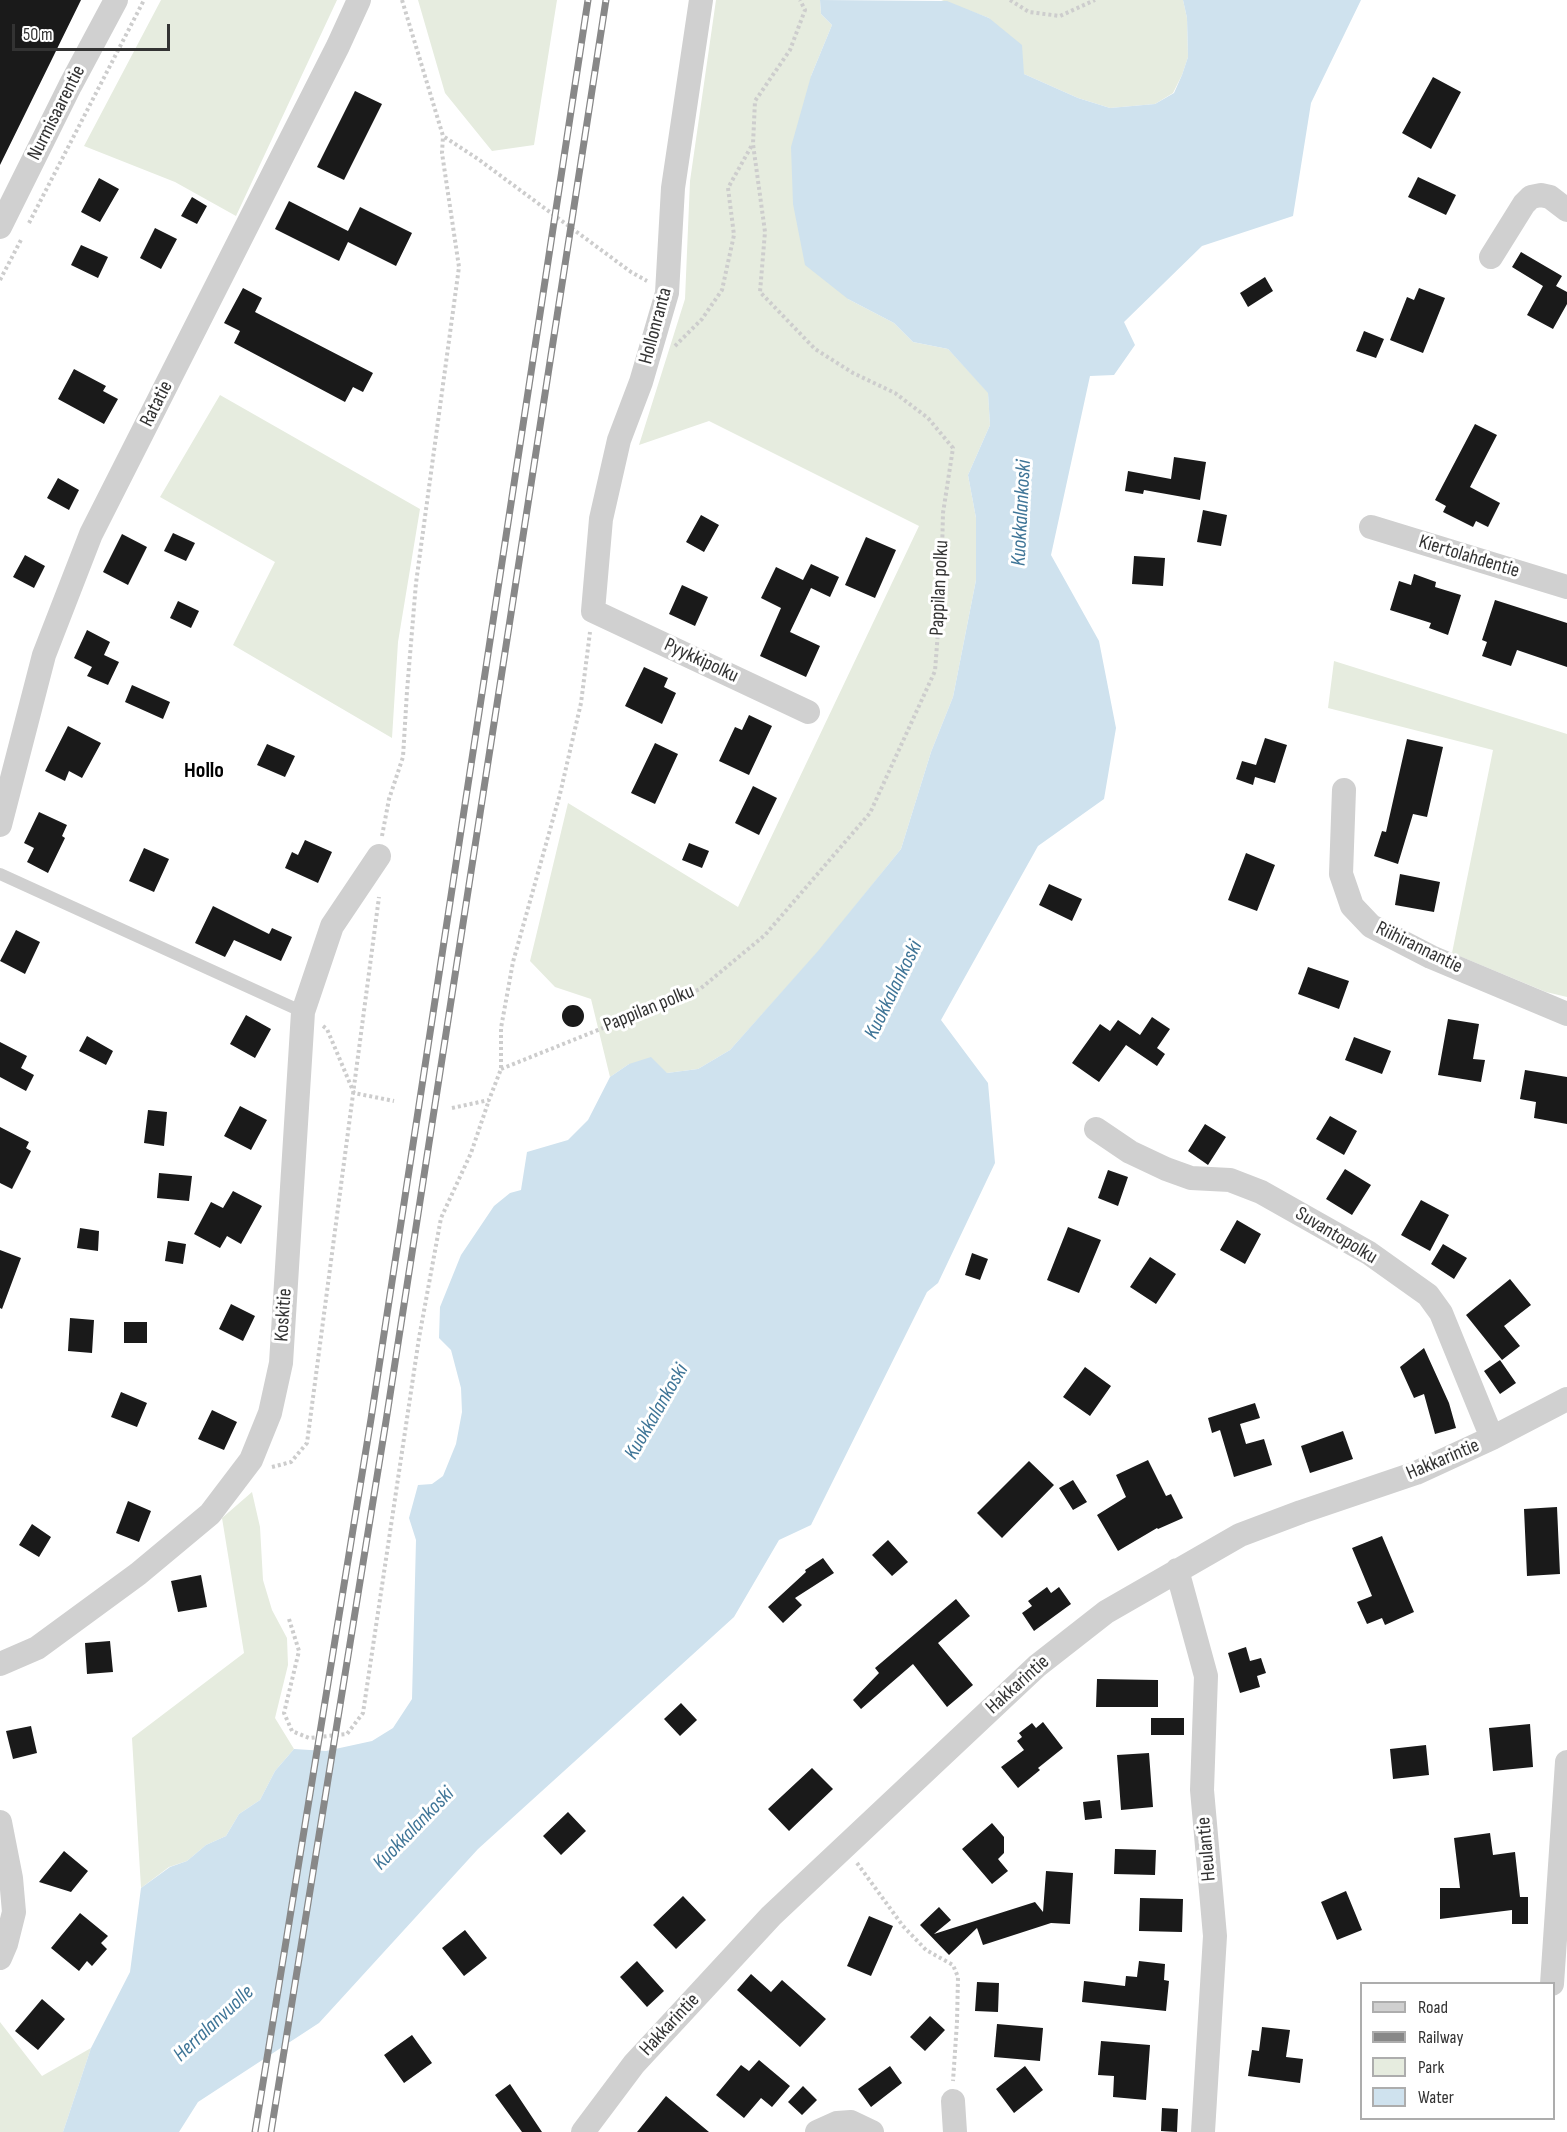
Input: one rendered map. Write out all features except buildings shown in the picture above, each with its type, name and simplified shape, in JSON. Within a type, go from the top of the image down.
[{"type":"street","name":"Nurmisaarentie","points":[[0,227],[70,86],[116,0]]},
{"type":"street","name":"Ratatie","points":[[0,825],[44,655],[91,534],[338,46],[359,0]]},
{"type":"street","name":"Hollonranta","points":[[593,610],[601,519],[619,440],[641,382],[667,292],[673,188],[701,0]]},
{"type":"street","points":[[1491,257],[1524,204],[1531,197],[1541,195],[1550,197],[1567,210]]},
{"type":"street","name":"Kiertolahdentie","points":[[1371,527],[1567,587]]},
{"type":"street","name":"Pyykkipolku","points":[[593,610],[808,712]]},
{"type":"street","name":"Riihirannantie","points":[[1344,790],[1341,874],[1352,906],[1371,926],[1431,957],[1567,1014]]},
{"type":"street","name":"Koskitie","points":[[0,1664],[37,1648],[138,1574],[210,1514],[251,1460],[270,1413],[281,1363],[303,1012],[332,926],[379,856]]},
{"type":"street","name":"Suvantopolku","points":[[1096,1129],[1131,1152],[1166,1169],[1191,1178],[1230,1180],[1262,1192],[1350,1242],[1428,1296],[1441,1312],[1492,1438]]},
{"type":"street","name":"Hakkarintie","points":[[583,2132],[634,2064],[771,1916],[1036,1666],[1106,1612],[1248,1532],[1416,1473],[1567,1400]]},
{"type":"street","name":"Heulantie","points":[[1177,1570],[1206,1676],[1202,1790],[1215,1936],[1203,2132]]},
{"type":"street","points":[[1552,1982],[1567,1762]]},
{"type":"street","points":[[0,1822],[12,1878],[14,1912],[0,1958]]},
{"type":"street","points":[[953,2101],[956,2132]]},
{"type":"street","points":[[817,2132],[837,2123],[851,2121],[872,2132]]},
{"type":"lane","points":[[0,874],[303,1012]]},
{"type":"path","points":[[0,280],[144,0]]},
{"type":"path","points":[[379,856],[389,799],[403,757],[406,691],[416,583],[459,267],[442,153],[443,136],[402,0]]},
{"type":"path","name":"Pappilan polku","points":[[501,1069],[700,989],[765,935],[870,813],[935,671],[941,592],[943,513],[953,447],[928,418],[895,393],[854,373],[815,349],[760,292],[765,232],[753,144],[755,101],[790,50],[804,10],[800,0]]},
{"type":"path","points":[[1010,0],[1029,12],[1060,16],[1095,0]]},
{"type":"path","points":[[443,136],[632,272],[667,292]]},
{"type":"path","points":[[671,350],[702,319],[722,290],[734,235],[728,188],[753,144]]},
{"type":"path","points":[[289,1619],[299,1651],[284,1713],[292,1731],[309,1738],[346,1734],[363,1713],[419,1338],[441,1218],[471,1153],[501,1069],[501,1028],[513,962],[561,794],[581,703],[593,610]]},
{"type":"path","points":[[251,1460],[273,1468],[291,1462],[307,1443],[380,892]]},
{"type":"path","points":[[303,1012],[327,1029],[354,1093]]},
{"type":"path","points":[[354,1093],[394,1101]]},
{"type":"path","points":[[452,1108],[489,1100]]},
{"type":"path","points":[[845,1848],[903,1926],[926,1950],[953,1965],[958,1977],[953,2101]]},
{"type":"green space","points":[[161,0],[337,0],[236,216],[175,182],[84,146]]},
{"type":"green space","points":[[418,0],[557,0],[534,145],[492,151],[445,93]]},
{"type":"green space","points":[[716,0],[820,0],[821,14],[832,25],[811,76],[848,299],[894,323],[913,342],[948,349],[988,392],[990,425],[968,475],[976,518],[976,580],[953,697],[931,752],[901,849],[819,951],[730,1050],[698,1069],[667,1073],[629,1064],[610,1077],[591,999],[555,987],[530,961],[568,803],[738,907],[919,526],[709,421],[639,445],[685,299],[690,181]]},
{"type":"green space","points":[[941,0],[1183,0],[1187,18],[1188,57],[1173,93],[1155,104],[1110,108],[1078,98],[1024,74],[989,18]]},
{"type":"green space","points":[[220,395],[420,509],[398,642],[392,738],[233,645],[275,562],[160,497]]},
{"type":"green space","points":[[1334,661],[1567,734],[1567,997],[1546,992],[1452,953],[1493,750],[1328,708]]},
{"type":"green space","points":[[252,1492],[260,1527],[263,1580],[272,1610],[287,1638],[288,1665],[275,1718],[294,1749],[275,1771],[260,1800],[239,1814],[226,1836],[206,1845],[187,1861],[169,1867],[141,1888],[132,1738],[244,1653],[222,1518]]},
{"type":"green space","points":[[0,2022],[42,2076],[91,2048],[63,2132],[0,2132]]},
{"type":"water","points":[[820,0],[947,1],[989,18],[1022,45],[1024,74],[1078,98],[1110,108],[1155,104],[1174,93],[1188,57],[1187,18],[1183,0],[1361,0],[1311,103],[1293,216],[1202,246],[1124,322],[1135,345],[1114,375],[1090,376],[1051,555],[1099,641],[1116,728],[1104,799],[1038,846],[941,1020],[988,1083],[995,1163],[938,1283],[927,1292],[811,1525],[779,1540],[734,1617],[478,1849],[319,2023],[198,2102],[179,2132],[63,2132],[91,2048],[130,1972],[141,1888],[170,1867],[187,1861],[206,1845],[226,1836],[239,1814],[260,1800],[275,1771],[294,1749],[326,1751],[372,1741],[393,1728],[412,1699],[416,1540],[409,1518],[418,1485],[432,1484],[443,1476],[456,1444],[462,1412],[461,1388],[451,1350],[439,1338],[440,1307],[461,1255],[494,1206],[510,1193],[521,1190],[527,1152],[568,1140],[588,1120],[610,1077],[629,1064],[651,1057],[667,1073],[698,1069],[730,1050],[818,951],[901,849],[931,752],[953,697],[976,580],[976,518],[968,475],[990,425],[988,393],[948,349],[913,342],[894,323],[848,299],[805,265],[793,204],[791,147],[811,76],[832,25],[821,14]]},
{"type":"railway","points":[[255,2132],[371,1419],[588,0]]},
{"type":"railway","points":[[271,2132],[386,1421],[606,0]]},
{"type":"district","name":"Hollo","points":[[204,771]]},
{"type":"water label","name":"Kuokkalankoski","points":[[1022,513]]},
{"type":"water label","name":"Kuokkalankoski","points":[[894,990]]},
{"type":"water label","name":"Kuokkalankoski","points":[[657,1412]]},
{"type":"water label","name":"Kuokkalankoski","points":[[414,1829]]},
{"type":"water label","name":"Herralanvuolle","points":[[214,2024]]}]
